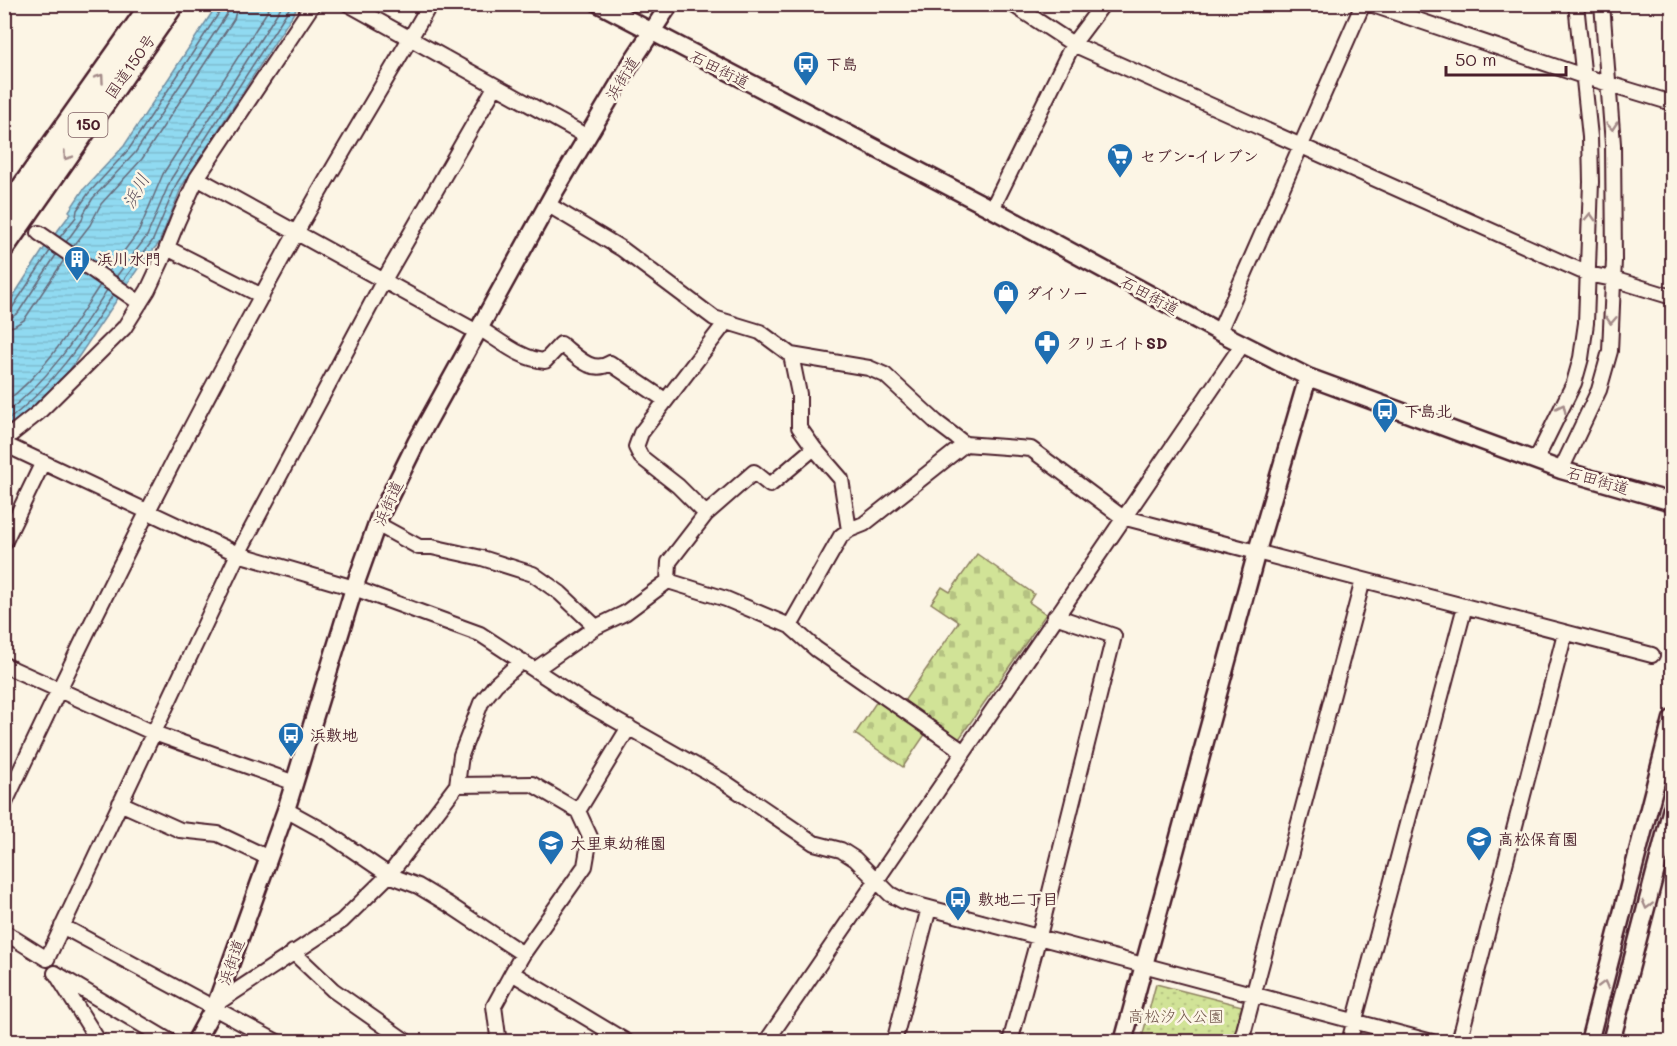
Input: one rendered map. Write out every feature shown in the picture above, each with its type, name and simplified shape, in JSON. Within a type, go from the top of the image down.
[{"type":"highway","name":"国道150号","points":[[4,214],[152,4]]},
{"type":"highway","name":"国道150号","points":[[4,246],[173,4]]},
{"type":"street","points":[[313,4],[197,178],[148,290],[124,328],[38,413],[4,442],[238,554],[354,588],[480,634],[587,704],[723,781],[814,843],[841,850],[855,859],[890,894],[903,902],[1432,1041]]},
{"type":"street","points":[[348,4],[586,136]]},
{"type":"street","points":[[4,805],[147,510],[297,232],[430,4]]},
{"type":"street","name":"石田街道","points":[[599,4],[992,209],[1242,345],[1308,377],[1561,470],[1672,502]]},
{"type":"street","name":"浜街道","points":[[195,1041],[215,1006],[286,810],[354,588],[377,524],[417,441],[547,204],[586,136],[670,4]]},
{"type":"street","points":[[1012,4],[1073,44],[1588,274],[1672,297]]},
{"type":"street","points":[[992,209],[1073,44],[1103,4]]},
{"type":"street","points":[[1218,332],[1364,4]]},
{"type":"street","points":[[1370,4],[1583,76],[1672,103]]},
{"type":"street","points":[[1536,460],[1576,375],[1586,323],[1591,148],[1576,4]]},
{"type":"street","points":[[1561,470],[1599,390],[1610,351],[1613,279],[1613,144],[1602,4]]},
{"type":"street","points":[[47,960],[238,554],[384,280],[495,87]]},
{"type":"street","points":[[197,178],[524,356],[537,361],[545,361],[561,344],[594,368],[603,368],[610,363],[665,400]]},
{"type":"street","points":[[547,204],[622,249],[714,318],[760,332],[791,355],[869,368],[885,375],[936,422],[965,444],[1031,449],[1122,517],[1652,655]]},
{"type":"street","points":[[39,233],[140,303]]},
{"type":"street","points":[[167,248],[262,297]]},
{"type":"street","points":[[706,514],[678,486],[641,457],[636,447],[641,433],[726,322]]},
{"type":"street","points":[[766,1041],[1122,517],[1242,345]]},
{"type":"street","points":[[791,355],[799,394],[799,427],[841,479],[849,530]]},
{"type":"street","points":[[1123,1041],[1257,551],[1308,377]]},
{"type":"street","points":[[790,627],[841,536],[864,524],[965,444]]},
{"type":"street","points":[[668,581],[669,562],[706,514],[754,472],[770,485],[814,447]]},
{"type":"street","points":[[4,543],[43,462]]},
{"type":"street","points":[[377,524],[419,547],[432,547],[482,558],[533,574],[560,593],[596,627]]},
{"type":"street","points":[[1241,1041],[1363,580]]},
{"type":"street","points":[[668,581],[726,599],[790,627],[816,649],[964,752]]},
{"type":"street","points":[[536,669],[596,627],[625,613],[668,581]]},
{"type":"street","points":[[1349,1041],[1465,606]]},
{"type":"street","points":[[1010,1041],[1039,936],[1114,636],[1055,616]]},
{"type":"street","points":[[1459,1041],[1565,633]]},
{"type":"street","points":[[215,1006],[342,921],[389,875],[457,785],[461,755],[481,703],[496,684],[522,661]]},
{"type":"street","points":[[4,665],[154,733],[295,783]]},
{"type":"street","points":[[1589,1041],[1672,719]]},
{"type":"street","points":[[578,811],[629,728]]},
{"type":"street","points":[[457,785],[532,784],[578,811],[590,837],[585,866],[523,954],[494,1006],[498,1036],[495,1041]]},
{"type":"street","points":[[120,803],[180,830],[218,834],[269,858]]},
{"type":"street","points":[[1611,1041],[1672,808]]},
{"type":"street","points":[[286,810],[326,832],[389,875],[418,886],[448,904],[523,954]]},
{"type":"street","points":[[894,1041],[929,908]]},
{"type":"street","points":[[63,926],[277,1041]]},
{"type":"street","points":[[4,932],[47,960],[99,1041]]},
{"type":"street","points":[[293,952],[333,990],[407,1041]]},
{"type":"street","points":[[55,973],[171,1041]]},
{"type":"street","points":[[512,973],[627,1041]]},
{"type":"green space","points":[[977,554],[1034,594],[1029,602],[1046,614],[959,739],[904,701],[959,622],[931,603],[942,587],[950,592]]},
{"type":"green space","points":[[877,701],[926,733],[903,767],[855,734]]},
{"type":"green space","name":"高松汐入公園","points":[[1156,984],[1242,1006],[1233,1041],[1141,1041]]},
{"type":"water","name":"浜川","points":[[217,5],[299,5],[182,186],[159,243],[141,264],[69,371],[28,413],[5,431],[5,309],[43,250],[71,213],[69,211],[83,190],[124,146]]},
{"type":"place","name":"下島","points":[[806,87]]},
{"type":"place","name":"セブン-イレブン","points":[[1120,179]]},
{"type":"place","name":"浜川水門","points":[[77,282]]},
{"type":"place","name":"ダイソー","points":[[1006,316]]},
{"type":"place","name":"クリエイトSD","points":[[1047,366]]},
{"type":"place","name":"下島北","points":[[1385,434]]},
{"type":"place","name":"浜敷地","points":[[291,758]]},
{"type":"place","name":"高松保育園","points":[[1479,862]]},
{"type":"place","name":"大里東幼稚園","points":[[551,866]]},
{"type":"place","name":"敷地二丁目","points":[[958,922]]}]
